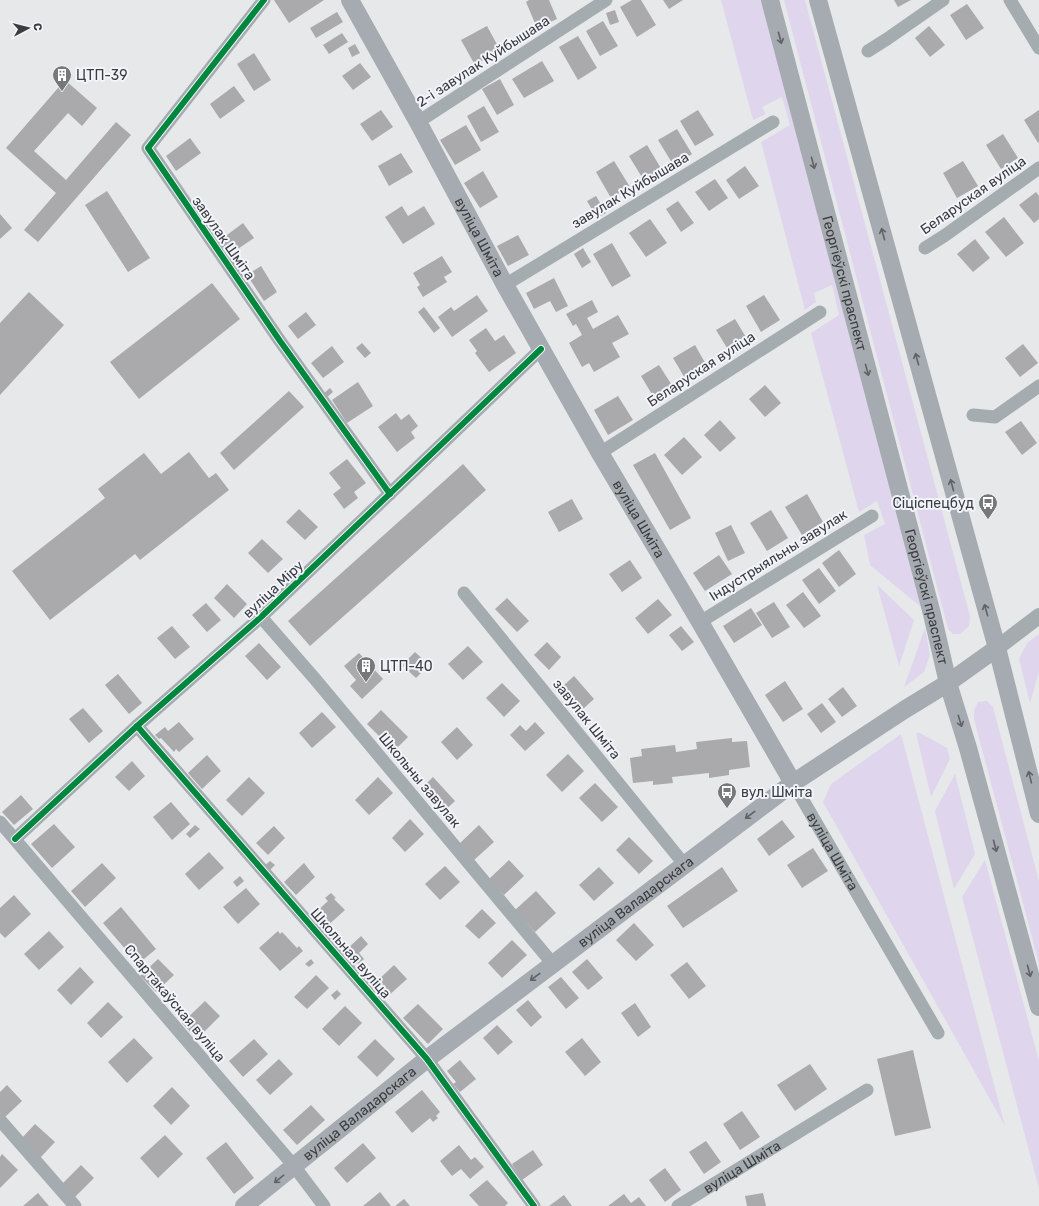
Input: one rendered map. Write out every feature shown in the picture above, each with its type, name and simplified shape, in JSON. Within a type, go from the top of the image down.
[{"type":"main road","name":"вуліца Шміта","points":[[350,0],[418,122],[504,285],[600,453],[793,783]]},
{"type":"main road","name":"Георгіеўскі праспект","points":[[770,0],[932,614],[948,683],[968,748],[1039,1007]]},
{"type":"main road","points":[[818,0],[997,648],[1039,814]]},
{"type":"main road","name":"вуліца Валадарскага","points":[[244,1206],[427,1059],[793,783],[948,683],[997,648]]},
{"type":"street","name":"завулак Шміта","points":[[264,0],[148,148],[280,341],[390,494]]},
{"type":"street","name":"2-і завулак Куйбышава","points":[[418,122],[606,0]]},
{"type":"street","points":[[868,51],[943,0]]},
{"type":"street","points":[[1010,0],[1039,48]]},
{"type":"street","name":"завулак Куйбышава","points":[[504,285],[773,122]]},
{"type":"street","name":"Беларуская вуліца","points":[[924,248],[944,236],[1039,168]]},
{"type":"street","name":"Беларуская вуліца","points":[[600,453],[820,312]]},
{"type":"street","name":"вуліца Міру","points":[[15,839],[137,726],[261,617],[541,349]]},
{"type":"street","points":[[972,414],[995,417],[1039,386]]},
{"type":"street","name":"Індустрыяльны завулак","points":[[700,622],[872,516]]},
{"type":"street","name":"завулак Шміта","points":[[464,593],[684,864]]},
{"type":"street","name":"вуліца Валадарскага","points":[[997,648],[1039,616]]},
{"type":"street","name":"Школьны завулак","points":[[261,617],[315,679],[553,964]]},
{"type":"street","name":"Школьная вуліца","points":[[137,726],[427,1059],[534,1206]]},
{"type":"street","name":"вуліца Шміта","points":[[793,783],[938,1033]]},
{"type":"street","name":"Спартакаўская вуліца","points":[[0,822],[294,1166],[324,1206]]},
{"type":"street","name":"вуліца Шміта","points":[[678,1206],[867,1090]]},
{"type":"street","points":[[0,1120],[74,1206]]},
{"type":"shaded area","points":[[721,0],[761,0],[921,607],[870,565],[864,535],[885,524],[877,501],[859,512],[811,333],[839,315],[832,285],[814,293],[816,302],[805,310],[761,142],[790,125],[782,97],[762,107],[766,114],[753,120]]},
{"type":"shaded area","points":[[784,0],[805,0],[970,616],[969,626],[960,634],[953,634],[948,629]]},
{"type":"shaded area","points":[[877,585],[914,620],[899,666]]},
{"type":"shaded area","points":[[925,628],[930,655],[924,672],[904,687]]},
{"type":"shaded area","points":[[1039,634],[1039,672],[1030,703],[1019,659],[1027,643]]},
{"type":"shaded area","points":[[987,701],[993,707],[1039,881],[1039,964],[974,719],[974,710],[978,702]]},
{"type":"shaded area","points":[[916,733],[920,733],[947,748],[950,759],[931,797]]},
{"type":"shaded area","points":[[901,734],[1005,1126],[823,802],[831,784]]},
{"type":"shaded area","points":[[955,774],[975,854],[954,889],[935,811]]},
{"type":"shaded area","points":[[985,860],[1039,1061],[1039,1189],[962,897]]},
{"type":"building","points":[[274,0],[324,0],[289,23]]},
{"type":"building","points":[[529,0],[549,0],[557,19],[537,28],[526,2]]},
{"type":"building","points":[[632,0],[641,0],[656,25],[637,37],[620,7]]},
{"type":"building","points":[[663,0],[683,0],[669,9]]},
{"type":"building","points":[[894,0],[911,0],[898,7]]},
{"type":"building","points":[[967,4],[984,28],[966,40],[950,15]]},
{"type":"building","points":[[615,10],[619,22],[610,25],[606,13]]},
{"type":"building","points":[[337,12],[343,22],[316,38],[310,28]]},
{"type":"building","points":[[603,21],[618,46],[600,56],[586,31]]},
{"type":"building","points":[[487,26],[500,50],[475,65],[461,40]]},
{"type":"building","points":[[929,26],[945,45],[930,57],[915,38]]},
{"type":"building","points":[[342,33],[348,42],[329,54],[323,45]]},
{"type":"building","points":[[578,36],[597,68],[578,80],[559,47]]},
{"type":"building","points":[[355,44],[360,53],[352,57],[348,48]]},
{"type":"building","points":[[254,53],[271,80],[254,91],[237,64]]},
{"type":"building","points":[[542,61],[554,81],[524,98],[512,79]]},
{"type":"building","points":[[360,63],[371,77],[353,90],[342,76]]},
{"type":"building","points":[[500,79],[514,105],[497,115],[482,89]]},
{"type":"building","points":[[65,80],[97,108],[82,126],[68,113],[34,151],[66,180],[116,122],[131,135],[38,242],[24,230],[56,193],[6,148]]},
{"type":"building","points":[[234,86],[245,101],[220,119],[210,104]]},
{"type":"building","points":[[484,106],[499,132],[481,142],[467,116]]},
{"type":"building","points":[[381,110],[393,127],[372,141],[360,124]]},
{"type":"building","points":[[698,110],[714,135],[695,146],[680,121]]},
{"type":"building","points":[[1039,110],[1039,142],[1038,143],[1024,120]]},
{"type":"building","points":[[466,125],[481,150],[455,165],[440,140]]},
{"type":"building","points":[[677,129],[692,154],[674,166],[658,140]]},
{"type":"building","points":[[1003,134],[1018,158],[1001,169],[986,145]]},
{"type":"building","points":[[190,138],[201,153],[176,171],[166,156]]},
{"type":"building","points":[[647,145],[662,170],[653,176],[651,174],[643,179],[629,156]]},
{"type":"building","points":[[401,153],[413,172],[389,186],[378,166]]},
{"type":"building","points":[[614,161],[630,187],[611,198],[596,172]]},
{"type":"building","points":[[963,161],[978,186],[957,198],[943,173]]},
{"type":"building","points":[[745,166],[759,186],[739,199],[726,180]]},
{"type":"building","points":[[483,171],[498,197],[480,208],[464,183]]},
{"type":"building","points":[[715,179],[728,198],[709,211],[695,192]]},
{"type":"building","points":[[107,191],[150,258],[128,272],[85,205]]},
{"type":"building","points":[[1036,192],[1039,196],[1039,219],[1034,223],[1019,205]]},
{"type":"building","points":[[596,196],[606,213],[597,218],[587,201]]},
{"type":"building","points":[[678,201],[694,223],[681,232],[666,209]]},
{"type":"building","points":[[402,206],[408,216],[424,206],[435,224],[403,244],[385,217]]},
{"type":"building","points":[[0,214],[12,228],[0,239]]},
{"type":"building","points":[[1004,217],[1024,243],[1006,257],[985,232]]},
{"type":"building","points":[[650,219],[667,243],[646,257],[629,233]]},
{"type":"building","points":[[243,223],[254,238],[229,255],[219,241]]},
{"type":"building","points":[[518,235],[529,255],[508,266],[497,246]]},
{"type":"building","points":[[975,239],[990,258],[973,272],[957,254]]},
{"type":"building","points":[[612,243],[631,276],[612,287],[593,254]]},
{"type":"building","points":[[583,248],[591,262],[582,268],[574,254]]},
{"type":"building","points":[[442,256],[452,272],[444,277],[447,282],[423,297],[417,287],[420,285],[413,273]]},
{"type":"building","points":[[261,266],[277,292],[264,301],[247,275]]},
{"type":"building","points":[[554,278],[568,306],[556,312],[550,301],[534,309],[526,293]]},
{"type":"building","points":[[212,283],[240,319],[139,399],[110,362]]},
{"type":"building","points":[[29,292],[64,325],[0,395],[0,323]]},
{"type":"building","points":[[477,295],[488,311],[452,337],[438,317],[451,307],[454,311]]},
{"type":"building","points":[[764,295],[780,320],[761,332],[746,306]]},
{"type":"building","points":[[592,300],[598,312],[587,318],[593,329],[618,315],[629,334],[612,343],[620,357],[594,372],[589,363],[582,367],[569,343],[582,335],[576,324],[573,326],[566,314]]},
{"type":"building","points":[[424,307],[440,328],[434,333],[418,312]]},
{"type":"building","points":[[306,312],[316,325],[298,339],[288,326]]},
{"type":"building","points":[[735,319],[750,344],[732,356],[716,330]]},
{"type":"building","points":[[486,328],[495,341],[504,335],[516,353],[489,372],[475,353],[477,351],[469,340]]},
{"type":"building","points":[[362,343],[371,353],[365,358],[356,348]]},
{"type":"building","points":[[1023,344],[1038,363],[1020,377],[1005,358]]},
{"type":"building","points":[[695,345],[708,368],[686,380],[673,358]]},
{"type":"building","points":[[332,346],[344,362],[323,378],[311,363]]},
{"type":"building","points":[[659,365],[675,390],[656,401],[641,376]]},
{"type":"building","points":[[358,382],[373,406],[347,423],[332,400]]},
{"type":"building","points":[[765,385],[781,403],[765,417],[749,399]]},
{"type":"building","points":[[330,388],[333,392],[326,398],[323,394]]},
{"type":"building","points":[[289,391],[304,407],[234,470],[220,453]]},
{"type":"building","points":[[618,396],[633,420],[608,435],[594,410]]},
{"type":"building","points":[[396,413],[401,420],[409,414],[418,426],[411,432],[415,438],[397,452],[378,427]]},
{"type":"building","points":[[720,420],[736,438],[720,452],[704,435]]},
{"type":"building","points":[[1021,421],[1037,443],[1022,455],[1005,432]]},
{"type":"building","points":[[684,437],[702,457],[682,475],[664,455]]},
{"type":"building","points":[[189,452],[209,478],[216,473],[229,490],[140,560],[135,554],[50,620],[12,571],[105,498],[98,489],[144,453],[161,474]]},
{"type":"building","points":[[655,453],[691,518],[670,530],[633,465]]},
{"type":"building","points":[[347,459],[366,483],[354,492],[358,498],[344,509],[333,494],[341,488],[329,473]]},
{"type":"building","points":[[463,464],[486,490],[310,646],[288,621]]},
{"type":"building","points":[[807,494],[823,522],[802,535],[785,507]]},
{"type":"building","points":[[572,499],[583,519],[559,532],[548,512]]},
{"type":"building","points":[[299,509],[318,527],[305,540],[286,522]]},
{"type":"building","points":[[771,510],[788,538],[767,551],[750,523]]},
{"type":"building","points":[[731,525],[745,553],[728,561],[715,533]]},
{"type":"building","points":[[262,539],[283,559],[268,573],[248,553]]},
{"type":"building","points":[[839,550],[856,574],[839,587],[822,563]]},
{"type":"building","points":[[719,555],[732,574],[705,591],[693,573]]},
{"type":"building","points":[[630,560],[642,578],[622,592],[609,574]]},
{"type":"building","points":[[819,568],[836,591],[819,604],[802,580]]},
{"type":"building","points":[[227,584],[247,604],[234,618],[214,598]]},
{"type":"building","points":[[803,592],[821,616],[804,628],[786,605]]},
{"type":"building","points":[[507,598],[529,621],[517,632],[495,609]]},
{"type":"building","points":[[658,599],[672,615],[648,634],[635,618]]},
{"type":"building","points":[[774,602],[790,627],[772,638],[756,613]]},
{"type":"building","points":[[206,603],[221,620],[207,632],[192,615]]},
{"type":"building","points":[[751,608],[762,625],[734,643],[723,626]]},
{"type":"building","points":[[172,626],[190,647],[175,659],[157,638]]},
{"type":"building","points":[[681,626],[694,642],[682,651],[669,635]]},
{"type":"building","points":[[547,642],[561,657],[549,670],[534,655]]},
{"type":"building","points":[[259,643],[281,667],[267,680],[245,656]]},
{"type":"building","points":[[468,646],[483,662],[463,680],[448,664]]},
{"type":"building","points":[[415,652],[429,665],[416,678],[402,665]]},
{"type":"building","points":[[359,653],[383,679],[362,699],[350,686],[356,680],[344,666]]},
{"type":"building","points":[[118,674],[142,703],[129,714],[105,685]]},
{"type":"building","points":[[574,676],[594,699],[583,709],[562,687]]},
{"type":"building","points":[[785,681],[803,709],[783,722],[765,695]]},
{"type":"building","points":[[502,683],[520,701],[504,717],[486,698]]},
{"type":"building","points":[[843,687],[857,706],[842,717],[828,699]]},
{"type":"building","points":[[822,703],[836,722],[821,733],[807,714]]},
{"type":"building","points":[[83,708],[103,731],[89,743],[69,719]]},
{"type":"building","points":[[381,710],[408,737],[394,751],[367,724]]},
{"type":"building","points":[[322,712],[336,727],[312,748],[299,733]]},
{"type":"building","points":[[179,722],[194,739],[179,752],[176,749],[174,752],[161,738],[159,739],[155,735],[165,727],[168,731]]},
{"type":"building","points":[[535,722],[545,733],[525,751],[510,735],[520,725],[526,731]]},
{"type":"building","points":[[457,727],[473,745],[457,760],[441,742]]},
{"type":"building","points":[[732,738],[732,742],[747,741],[750,767],[729,770],[729,775],[709,778],[709,773],[672,777],[673,783],[653,785],[653,781],[633,783],[630,758],[642,756],[641,749],[675,745],[676,752],[697,749],[696,742]]},
{"type":"building","points":[[568,754],[584,771],[562,792],[546,775]]},
{"type":"building","points":[[207,755],[221,771],[202,789],[188,773]]},
{"type":"building","points":[[132,761],[145,776],[129,791],[115,777]]},
{"type":"building","points":[[249,777],[265,793],[242,816],[226,800]]},
{"type":"building","points":[[378,777],[393,793],[369,815],[355,800]]},
{"type":"building","points":[[433,777],[455,801],[443,812],[421,789]]},
{"type":"building","points":[[595,783],[618,807],[602,822],[579,798]]},
{"type":"building","points":[[21,795],[33,809],[14,825],[2,812]]},
{"type":"building","points":[[171,802],[190,824],[172,840],[153,817]]},
{"type":"building","points":[[410,819],[424,834],[405,852],[392,838]]},
{"type":"building","points":[[782,820],[795,837],[769,856],[757,839]]},
{"type":"building","points":[[54,824],[75,847],[52,868],[31,844]]},
{"type":"building","points":[[195,825],[200,829],[190,838],[186,834]]},
{"type":"building","points":[[479,825],[494,842],[474,860],[459,844]]},
{"type":"building","points":[[274,826],[285,838],[268,855],[256,843]]},
{"type":"building","points":[[629,837],[653,861],[639,874],[616,850]]},
{"type":"building","points":[[813,848],[828,871],[802,888],[787,865]]},
{"type":"building","points":[[209,852],[224,868],[199,890],[185,874]]},
{"type":"building","points":[[509,860],[524,876],[504,895],[489,879]]},
{"type":"building","points":[[270,861],[275,865],[268,872],[263,867]]},
{"type":"building","points":[[102,863],[116,878],[85,907],[71,891]]},
{"type":"building","points":[[304,863],[315,877],[296,895],[284,882]]},
{"type":"building","points":[[445,866],[460,882],[440,900],[425,884]]},
{"type":"building","points":[[599,867],[614,883],[594,901],[579,885]]},
{"type":"building","points":[[722,867],[738,891],[683,928],[667,906]]},
{"type":"building","points":[[240,876],[244,881],[237,887],[233,882]]},
{"type":"building","points":[[246,888],[260,904],[238,924],[223,907]]},
{"type":"building","points":[[536,891],[556,913],[535,932],[515,910]]},
{"type":"building","points":[[331,893],[336,898],[334,899],[345,910],[325,928],[313,915],[328,901],[325,898]]},
{"type":"building","points":[[14,895],[31,914],[5,938],[0,933],[0,908]]},
{"type":"building","points":[[121,907],[156,949],[138,964],[103,923]]},
{"type":"building","points":[[482,909],[496,923],[479,939],[465,926]]},
{"type":"building","points":[[634,923],[654,945],[636,961],[616,940]]},
{"type":"building","points":[[49,931],[64,947],[39,970],[24,954]]},
{"type":"building","points":[[278,931],[280,934],[282,932],[297,948],[299,946],[303,951],[280,971],[259,948]]},
{"type":"building","points":[[335,935],[339,939],[333,943],[330,940]]},
{"type":"building","points":[[361,936],[368,944],[359,953],[364,959],[354,966],[351,963],[353,962],[344,952]]},
{"type":"building","points":[[512,940],[527,955],[502,978],[488,963]]},
{"type":"building","points":[[158,959],[174,975],[156,992],[140,976]]},
{"type":"building","points":[[311,959],[314,963],[309,967],[305,964]]},
{"type":"building","points":[[587,959],[603,978],[588,990],[572,972]]},
{"type":"building","points":[[687,962],[706,986],[689,999],[670,975]]},
{"type":"building","points":[[394,965],[407,979],[387,997],[374,984]]},
{"type":"building","points":[[80,967],[94,982],[71,1005],[57,990]]},
{"type":"building","points":[[316,975],[329,988],[307,1009],[294,997]]},
{"type":"building","points":[[561,977],[579,998],[566,1009],[548,987]]},
{"type":"building","points":[[337,990],[341,994],[335,1000],[331,995]]},
{"type":"building","points":[[528,1000],[542,1017],[531,1027],[516,1010]]},
{"type":"building","points":[[205,1001],[220,1016],[197,1039],[182,1023]]},
{"type":"building","points":[[108,1002],[123,1017],[101,1038],[87,1023]]},
{"type":"building","points":[[635,1003],[651,1027],[638,1037],[621,1013]]},
{"type":"building","points":[[418,1004],[443,1029],[428,1044],[403,1018]]},
{"type":"building","points":[[345,1006],[362,1023],[339,1046],[322,1029]]},
{"type":"building","points":[[497,1025],[513,1042],[498,1055],[483,1038]]},
{"type":"building","points":[[134,1038],[153,1058],[127,1083],[108,1062]]},
{"type":"building","points":[[582,1038],[601,1062],[585,1076],[565,1052]]},
{"type":"building","points":[[254,1039],[268,1054],[243,1077],[229,1061]]},
{"type":"building","points":[[375,1039],[395,1059],[377,1077],[357,1057]]},
{"type":"building","points":[[913,1050],[931,1128],[895,1136],[877,1059]]},
{"type":"building","points":[[279,1059],[293,1074],[270,1095],[256,1080]]},
{"type":"building","points":[[460,1060],[476,1079],[460,1092],[453,1084],[456,1082],[447,1071]]},
{"type":"building","points":[[810,1064],[827,1089],[795,1111],[777,1085]]},
{"type":"building","points":[[7,1085],[22,1101],[4,1118],[0,1113],[0,1092]]},
{"type":"building","points":[[172,1087],[190,1106],[171,1125],[153,1106]]},
{"type":"building","points":[[422,1090],[440,1112],[436,1116],[438,1118],[433,1122],[430,1118],[412,1133],[395,1112]]},
{"type":"building","points":[[311,1105],[325,1120],[297,1145],[283,1130]]},
{"type":"building","points":[[742,1111],[760,1137],[740,1150],[723,1124]]},
{"type":"building","points":[[35,1124],[55,1142],[40,1158],[21,1139]]},
{"type":"building","points":[[165,1135],[183,1154],[158,1178],[140,1158]]},
{"type":"building","points":[[706,1141],[721,1162],[704,1174],[689,1152]]},
{"type":"building","points":[[226,1142],[254,1178],[234,1194],[206,1158]]},
{"type":"building","points":[[363,1143],[376,1158],[347,1183],[334,1168]]},
{"type":"building","points":[[459,1145],[471,1160],[475,1157],[484,1167],[470,1179],[461,1169],[452,1176],[440,1161]]},
{"type":"building","points":[[533,1150],[543,1165],[522,1180],[512,1164]]},
{"type":"building","points":[[2,1154],[18,1170],[0,1188],[0,1157]]},
{"type":"building","points":[[81,1165],[94,1178],[74,1198],[61,1185]]},
{"type":"building","points":[[665,1168],[681,1190],[665,1202],[649,1180]]},
{"type":"building","points":[[487,1180],[508,1203],[505,1206],[479,1206],[469,1195]]},
{"type":"building","points":[[380,1192],[391,1206],[363,1206]]},
{"type":"building","points":[[38,1193],[49,1206],[23,1206]]},
{"type":"building","points":[[763,1193],[766,1206],[747,1206],[745,1196]]},
{"type":"building","points":[[624,1194],[631,1203],[639,1197],[646,1206],[608,1206]]},
{"type":"building","points":[[564,1195],[572,1206],[549,1206]]},
{"type":"building","points":[[404,1199],[410,1206],[395,1206]]},
{"type":"cycle path","points":[[264,0],[148,148],[280,341],[390,494]]},
{"type":"cycle path","points":[[15,839],[137,726],[261,617],[541,349]]},
{"type":"cycle path","points":[[137,726],[427,1059],[534,1206]]},
{"type":"place","name":"ЦТП-39","points":[[62,92]]},
{"type":"place","name":"Сіціспецбуд","points":[[988,520]]},
{"type":"place","name":"ЦТП-40","points":[[366,683]]},
{"type":"place","name":"вул. Шміта","points":[[727,809]]}]
